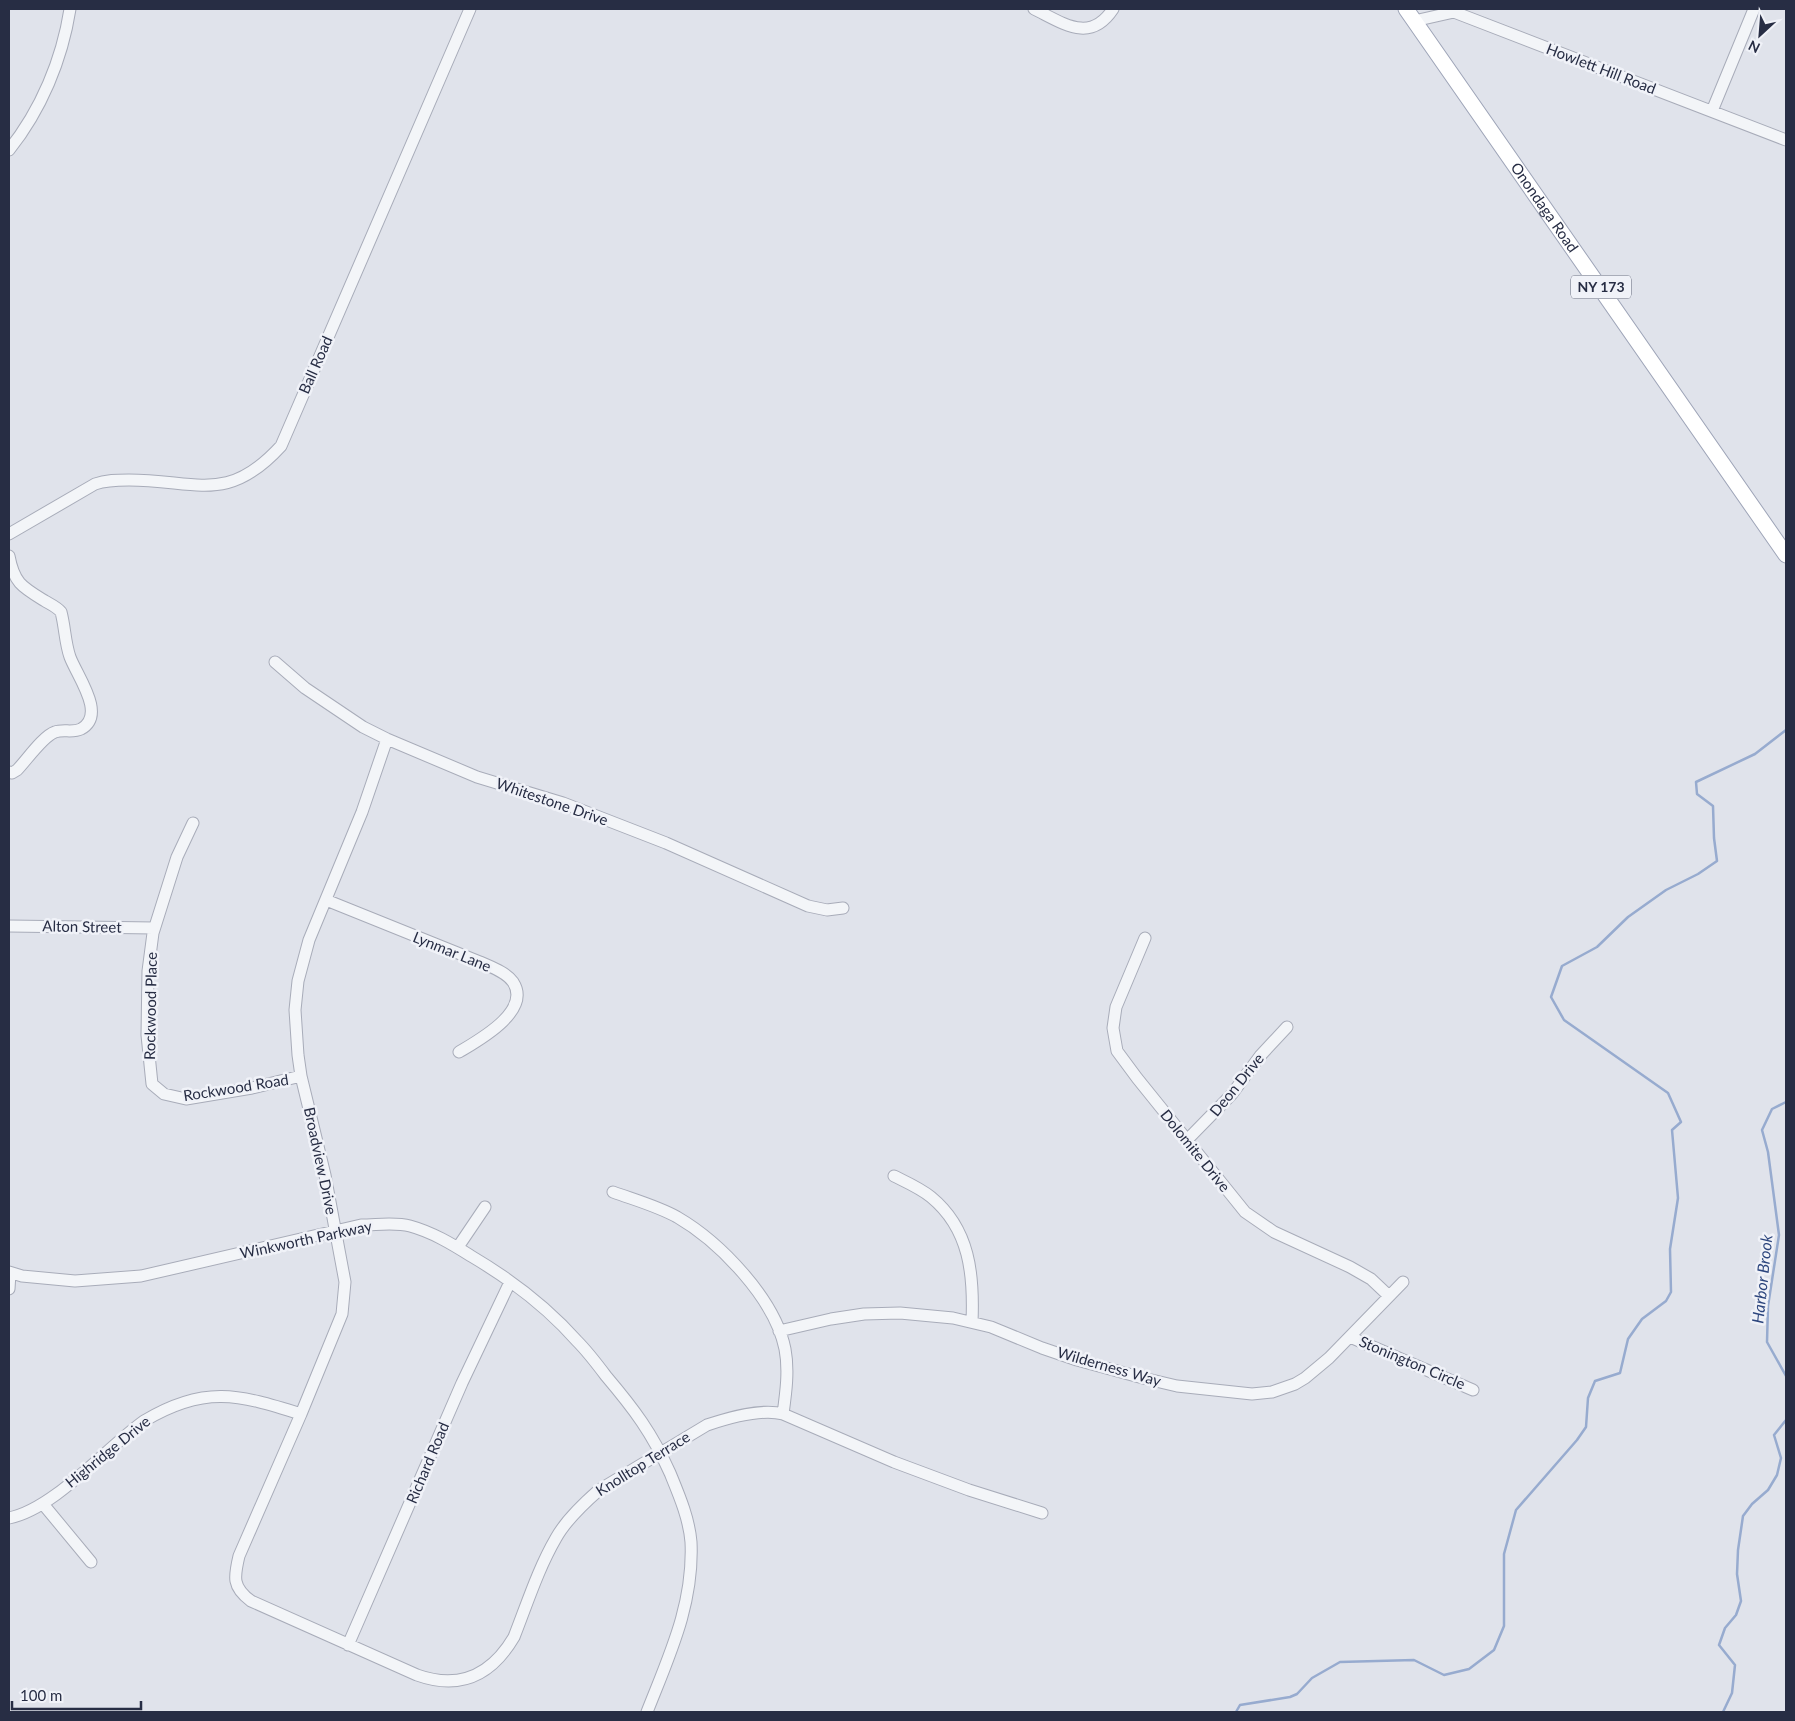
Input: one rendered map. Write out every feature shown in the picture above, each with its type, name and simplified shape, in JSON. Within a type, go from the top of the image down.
[{"type":"main road","name":"Onondaga Road","points":[[1410,15],[1786,555]]},
{"type":"street","points":[[9,150],[22,133],[36,109],[50,78],[57,61],[70,9]]},
{"type":"street","name":"Ball Road","points":[[9,534],[95,484],[104,481],[126,480],[208,486],[228,484],[247,476],[265,463],[281,446],[470,9]]},
{"type":"street","points":[[1034,9],[1069,26],[1080,29],[1092,28],[1101,23],[1113,9]]},
{"type":"street","points":[[1712,111],[1754,9]]},
{"type":"street","name":"Howlett Hill Road","points":[[1410,15],[1454,12],[1786,140]]},
{"type":"street","points":[[9,556],[18,582],[26,590],[61,612],[70,656],[91,703],[92,716],[88,724],[79,730],[55,732],[48,736],[17,770],[12,773],[9,772]]},
{"type":"street","name":"Whitestone Drive","points":[[275,662],[305,688],[363,727],[425,757],[477,777],[563,803],[666,843],[808,906],[827,910],[843,908]]},
{"type":"street","name":"Broadview Drive","points":[[252,1601],[238,1588],[235,1579],[239,1556],[342,1314],[345,1282],[325,1175],[301,1076],[295,1010],[298,981],[309,940],[362,812],[387,739]]},
{"type":"street","name":"Rockwood Place","points":[[170,1096],[152,1084],[147,1036],[148,971],[154,928],[177,858],[193,823]]},
{"type":"street","name":"Lynmar Lane","points":[[326,900],[480,962],[501,972],[513,983],[517,992],[512,1012],[481,1038],[459,1052]]},
{"type":"street","name":"Alton Street","points":[[9,926],[154,928]]},
{"type":"street","name":"Dolomite Drive","points":[[1145,938],[1116,1007],[1113,1028],[1118,1051],[1186,1141],[1245,1212],[1274,1232],[1350,1267],[1378,1285],[1389,1296]]},
{"type":"street","name":"Deon Drive","points":[[1186,1141],[1232,1094],[1260,1056],[1287,1027]]},
{"type":"street","name":"Rockwood Road","points":[[170,1096],[186,1099],[252,1088],[301,1076]]},
{"type":"street","points":[[894,1176],[919,1188],[932,1198],[944,1210],[960,1232],[971,1270],[972,1322]]},
{"type":"street","points":[[613,1192],[659,1208],[696,1229],[733,1262],[761,1296],[779,1330],[785,1351],[786,1386],[783,1414]]},
{"type":"street","points":[[458,1247],[485,1207]]},
{"type":"street","name":"Winkworth Parkway","points":[[9,1273],[75,1281],[141,1276],[361,1225],[394,1224],[409,1226],[434,1235],[458,1247],[510,1282],[552,1316],[578,1341],[639,1416],[661,1454],[681,1498],[691,1541],[690,1579],[686,1608],[676,1639],[647,1712]]},
{"type":"street","points":[[9,1273],[9,1289]]},
{"type":"street","name":"Richard Road","points":[[348,1645],[462,1383],[510,1282]]},
{"type":"street","name":"Wilderness Way","points":[[779,1330],[831,1319],[882,1313],[952,1318],[972,1322],[1077,1360],[1143,1378],[1177,1386],[1252,1394],[1272,1392],[1305,1378],[1329,1358],[1403,1282]]},
{"type":"street","name":"Stonington Circle","points":[[1350,1337],[1473,1390]]},
{"type":"street","name":"Highridge Drive","points":[[9,1518],[21,1516],[43,1504],[144,1421],[157,1412],[183,1402],[209,1396],[232,1396],[267,1403],[301,1414]]},
{"type":"street","name":"Knolltop Terrace","points":[[252,1601],[433,1681],[457,1681],[479,1673],[491,1665],[514,1637],[556,1537],[576,1511],[599,1490],[707,1425],[724,1419],[764,1412],[783,1414],[894,1462],[969,1490],[1042,1513]]},
{"type":"street","points":[[43,1504],[91,1562]]},
{"type":"waterway","points":[[1236,1712],[1240,1705],[1290,1697],[1297,1694],[1312,1678],[1340,1662],[1414,1660],[1444,1675],[1469,1669],[1494,1650],[1504,1626],[1504,1554],[1516,1510],[1577,1440],[1586,1427],[1588,1398],[1595,1381],[1620,1373],[1628,1339],[1642,1319],[1666,1301],[1671,1292],[1670,1249],[1678,1198],[1672,1130],[1681,1122],[1668,1093],[1564,1020],[1551,997],[1562,966],[1597,947],[1628,917],[1666,890],[1698,874],[1717,861],[1713,806],[1697,794],[1696,782],[1755,754],[1786,730]]},
{"type":"waterway","name":"Harbor Brook","points":[[1786,1102],[1772,1109],[1762,1130],[1768,1152],[1779,1235],[1768,1306],[1767,1342],[1786,1376]]},
{"type":"waterway","name":"Harbor Brook","points":[[1723,1712],[1732,1693],[1735,1665],[1719,1645],[1725,1628],[1736,1615],[1741,1601],[1737,1574],[1743,1516],[1752,1504],[1768,1490],[1777,1475],[1781,1458],[1774,1435],[1786,1420]]}]
